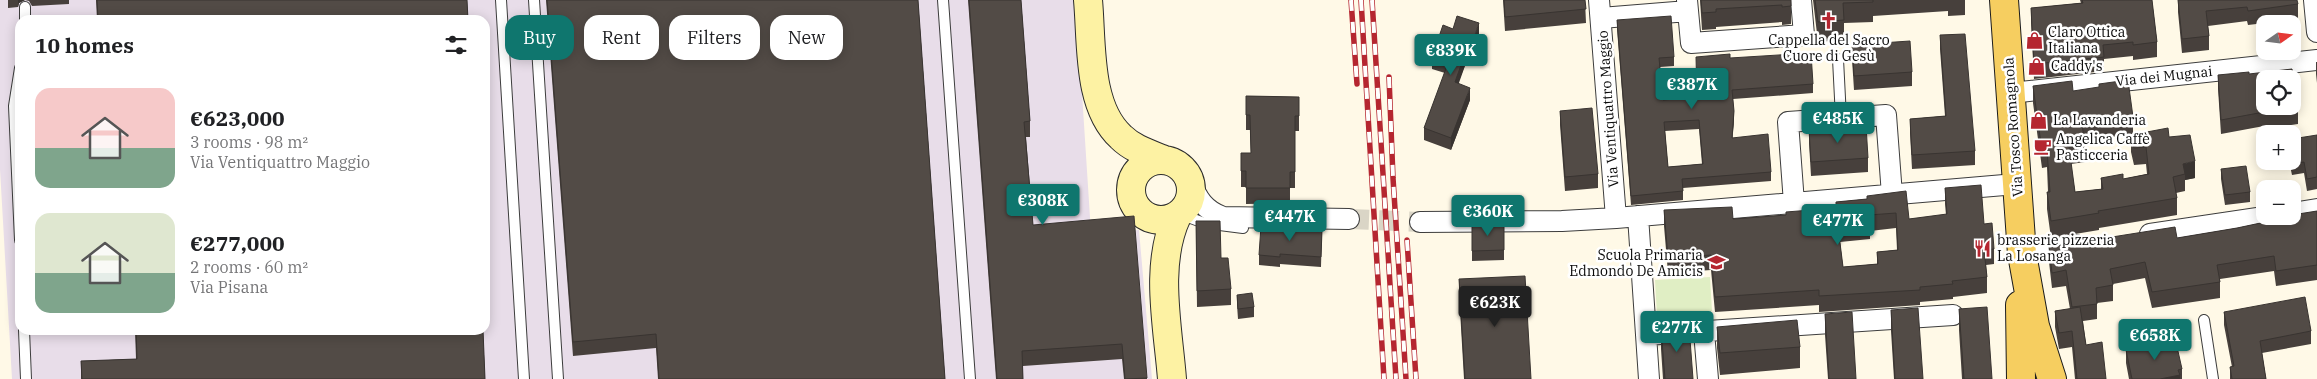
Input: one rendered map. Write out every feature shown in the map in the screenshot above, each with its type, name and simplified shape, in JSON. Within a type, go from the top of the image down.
[{"type":"main road","name":"Via Tosco Romagnola","points":[[2004,0],[2022,254],[2035,326],[2052,379]]},
{"type":"main road","name":"Via Tosco Romagnola","points":[[2021,379],[2019,349],[2022,254]]},
{"type":"street","points":[[1088,0],[1095,89],[1093,110],[1098,125],[1133,176]]},
{"type":"street","points":[[1600,9],[1688,5],[1691,43],[1804,35],[1802,0]]},
{"type":"street","points":[[2314,0],[2317,32]]},
{"type":"street","name":"Via Ventiquattro Maggio","points":[[1600,9],[1616,218]]},
{"type":"street","name":"Via dei Mugnai","points":[[2011,93],[2317,60]]},
{"type":"street","points":[[1095,89],[1104,114],[1121,137],[1139,149],[1181,166],[1200,202],[1213,213],[1222,217],[1349,220]]},
{"type":"street","points":[[1794,203],[1788,122],[1886,116],[1892,195]]},
{"type":"street","points":[[1162,159],[1146,163],[1133,176],[1131,191],[1136,208],[1149,234],[1166,300]]},
{"type":"street","points":[[1172,379],[1165,268],[1171,230],[1178,215],[1190,200],[1190,181]]},
{"type":"street","points":[[1420,222],[1616,218],[2016,184]]},
{"type":"street","points":[[1136,208],[1144,215],[1158,220],[1178,215]]},
{"type":"street","points":[[2301,212],[2317,209]]},
{"type":"street","points":[[1638,216],[1649,379]]},
{"type":"street","points":[[2128,238],[2256,218]]},
{"type":"street","points":[[2022,254],[2099,242]]},
{"type":"street","points":[[1646,335],[1952,316]]},
{"type":"street","points":[[1704,332],[1708,379]]},
{"type":"lane","points":[[501,0],[524,379]]},
{"type":"lane","points":[[534,0],[558,379]]},
{"type":"lane","points":[[943,0],[970,379]]},
{"type":"lane","points":[[25,7],[25,15]]},
{"type":"lane","points":[[1838,59],[1841,118]]},
{"type":"lane","points":[[15,100],[15,128]]},
{"type":"lane","points":[[1178,215],[1204,223],[1243,228]]},
{"type":"lane","points":[[2204,320],[2213,379]]},
{"type":"lane","points":[[24,335],[26,379]]},
{"type":"shaded area","points":[[0,0],[1076,0],[1091,233],[1139,230],[1152,379],[12,379],[0,169]]},
{"type":"green space","points":[[1710,277],[1712,311],[1657,315],[1655,280]]},
{"type":"building","points":[[97,0],[467,0],[468,15],[98,15]]},
{"type":"building","points":[[547,0],[918,0],[945,379],[659,379],[656,334],[573,342],[552,60],[574,60],[574,15],[548,15]]},
{"type":"building","points":[[969,0],[1021,0],[1030,121],[1024,122],[1033,225],[1134,216],[1147,378],[1125,379],[1122,344],[1022,351],[1023,379],[997,379]]},
{"type":"building","points":[[1504,0],[1585,0],[1586,9],[1505,17]]},
{"type":"building","points":[[1701,0],[1791,0],[1791,6],[1716,9],[1716,12],[1702,13]]},
{"type":"building","points":[[1815,0],[1873,0],[1873,2],[1843,3],[1844,20],[1818,22]]},
{"type":"building","points":[[2082,0],[2152,0],[2157,42],[2133,45],[2133,42],[2103,45],[2104,57],[2034,64],[2031,8],[2083,3]]},
{"type":"building","points":[[2178,0],[2297,0],[2298,4],[2248,11],[2247,7],[2206,11],[2209,36],[2182,39]]},
{"type":"building","points":[[1457,16],[1479,23],[1469,52],[1466,51],[1455,82],[1470,88],[1451,138],[1424,128],[1448,63],[1432,57],[1443,25],[1453,29]]},
{"type":"building","points":[[1671,16],[1674,57],[1659,58],[1663,100],[1697,97],[1696,57],[1730,54],[1730,58],[1811,53],[1813,84],[1732,90],[1734,111],[1732,138],[1768,134],[1771,172],[1682,179],[1683,191],[1631,196],[1617,20]],"holes":[[[1699,120],[1703,164],[1668,167],[1664,122]]]},
{"type":"building","points":[[1965,34],[1975,151],[1912,155],[1910,119],[1946,116],[1940,35]]},
{"type":"building","points":[[1910,41],[1912,72],[1854,76],[1852,45]]},
{"type":"building","points":[[2249,72],[2249,74],[2256,73],[2256,113],[2221,120],[2218,75]]},
{"type":"building","points":[[2128,80],[2133,117],[2082,124],[2085,145],[2069,147],[2075,192],[2103,189],[2101,178],[2123,174],[2123,179],[2149,174],[2146,147],[2134,148],[2131,135],[2168,128],[2169,137],[2190,135],[2195,161],[2183,164],[2185,174],[2173,177],[2177,198],[2051,221],[2047,192],[2050,192],[2047,150],[2042,151],[2033,86],[2072,81],[2073,91],[2099,87],[2099,84]]},
{"type":"building","points":[[1246,96],[1299,97],[1299,116],[1295,116],[1295,172],[1290,172],[1290,188],[1246,188],[1246,171],[1241,171],[1241,153],[1251,153],[1250,115],[1246,115]]},
{"type":"building","points":[[1592,108],[1598,174],[1565,177],[1560,111]]},
{"type":"building","points":[[1866,125],[1868,158],[1811,162],[1809,129]]},
{"type":"building","points":[[2317,135],[2317,177],[2307,179],[2304,162],[2301,162],[2301,138]]},
{"type":"building","points":[[2246,166],[2250,192],[2225,195],[2221,169]]},
{"type":"building","points":[[1981,185],[1984,224],[1992,223],[1994,249],[1984,250],[1987,277],[1952,281],[1953,284],[1920,287],[1920,290],[1819,296],[1819,290],[1715,297],[1711,255],[1668,258],[1664,210],[1732,207],[1733,219],[1786,215],[1786,212],[1836,208],[1836,202],[1867,199],[1867,196],[1906,191],[1909,219],[1947,214],[1945,188]],"holes":[[[1896,213],[1898,250],[1877,252],[1878,264],[1843,267],[1838,227],[1870,224],[1869,215]]]},
{"type":"building","points":[[2317,211],[2317,265],[2276,271],[2274,256],[2217,265],[2220,282],[2152,292],[2145,262],[2110,269],[2113,285],[2096,288],[2097,304],[2072,307],[2066,270],[2052,273],[2049,247],[2175,227],[2177,238],[2256,224],[2301,225],[2301,214]]},
{"type":"building","points":[[1196,221],[1220,221],[1221,258],[1228,258],[1231,289],[1197,291]]},
{"type":"building","points":[[1504,223],[1504,250],[1472,251],[1472,224]]},
{"type":"building","points":[[1261,226],[1322,230],[1321,257],[1280,254],[1280,257],[1259,255]]},
{"type":"building","points":[[1525,276],[1531,379],[1465,379],[1459,279]]},
{"type":"building","points":[[1252,293],[1254,307],[1238,309],[1237,295]]},
{"type":"building","points":[[2305,297],[2311,331],[2260,341],[2266,379],[2232,379],[2230,367],[2234,366],[2224,312]]},
{"type":"building","points":[[1987,307],[1992,379],[1964,379],[1959,309]]},
{"type":"building","points":[[2080,307],[2086,345],[2102,342],[2106,379],[2077,379],[2072,331],[2059,333],[2055,311]]},
{"type":"building","points":[[1918,308],[1923,379],[1895,379],[1891,310]]},
{"type":"building","points":[[1852,312],[1856,379],[1829,379],[1825,314]]},
{"type":"building","points":[[1797,320],[1800,347],[1720,353],[1717,327]]},
{"type":"building","points":[[1689,326],[1693,379],[1665,379],[1661,328]]},
{"type":"building","points":[[136,335],[483,335],[485,379],[82,379],[81,361],[137,359]]},
{"type":"building","points":[[2175,338],[2182,369],[2178,370],[2180,375],[2160,379],[2132,379],[2126,350]]},
{"type":"tunnel","points":[[1349,219],[1420,222]]},
{"type":"railway","points":[[1351,0],[1357,84]]},
{"type":"railway","points":[[1361,0],[1384,379]]},
{"type":"railway","points":[[1372,0],[1396,379]]},
{"type":"railway","points":[[1389,77],[1393,178],[1406,379]]},
{"type":"railway","points":[[1407,240],[1416,379]]},
{"type":"place","name":"Cappella del Sacro Cuore di Gesù","points":[[1829,20]]},
{"type":"place","name":"Claro Ottica Italiana","points":[[2034,40]]},
{"type":"place","name":"Caddy's","points":[[2037,66]]},
{"type":"place","name":"La Lavanderia","points":[[2039,120]]},
{"type":"place","name":"Angelica Caffè Pasticceria","points":[[2042,147]]},
{"type":"place","name":"brasserie pizzeria La Losanga","points":[[1983,248]]},
{"type":"place","name":"Scuola Primaria Edmondo De Amicis","points":[[1717,263]]}]
